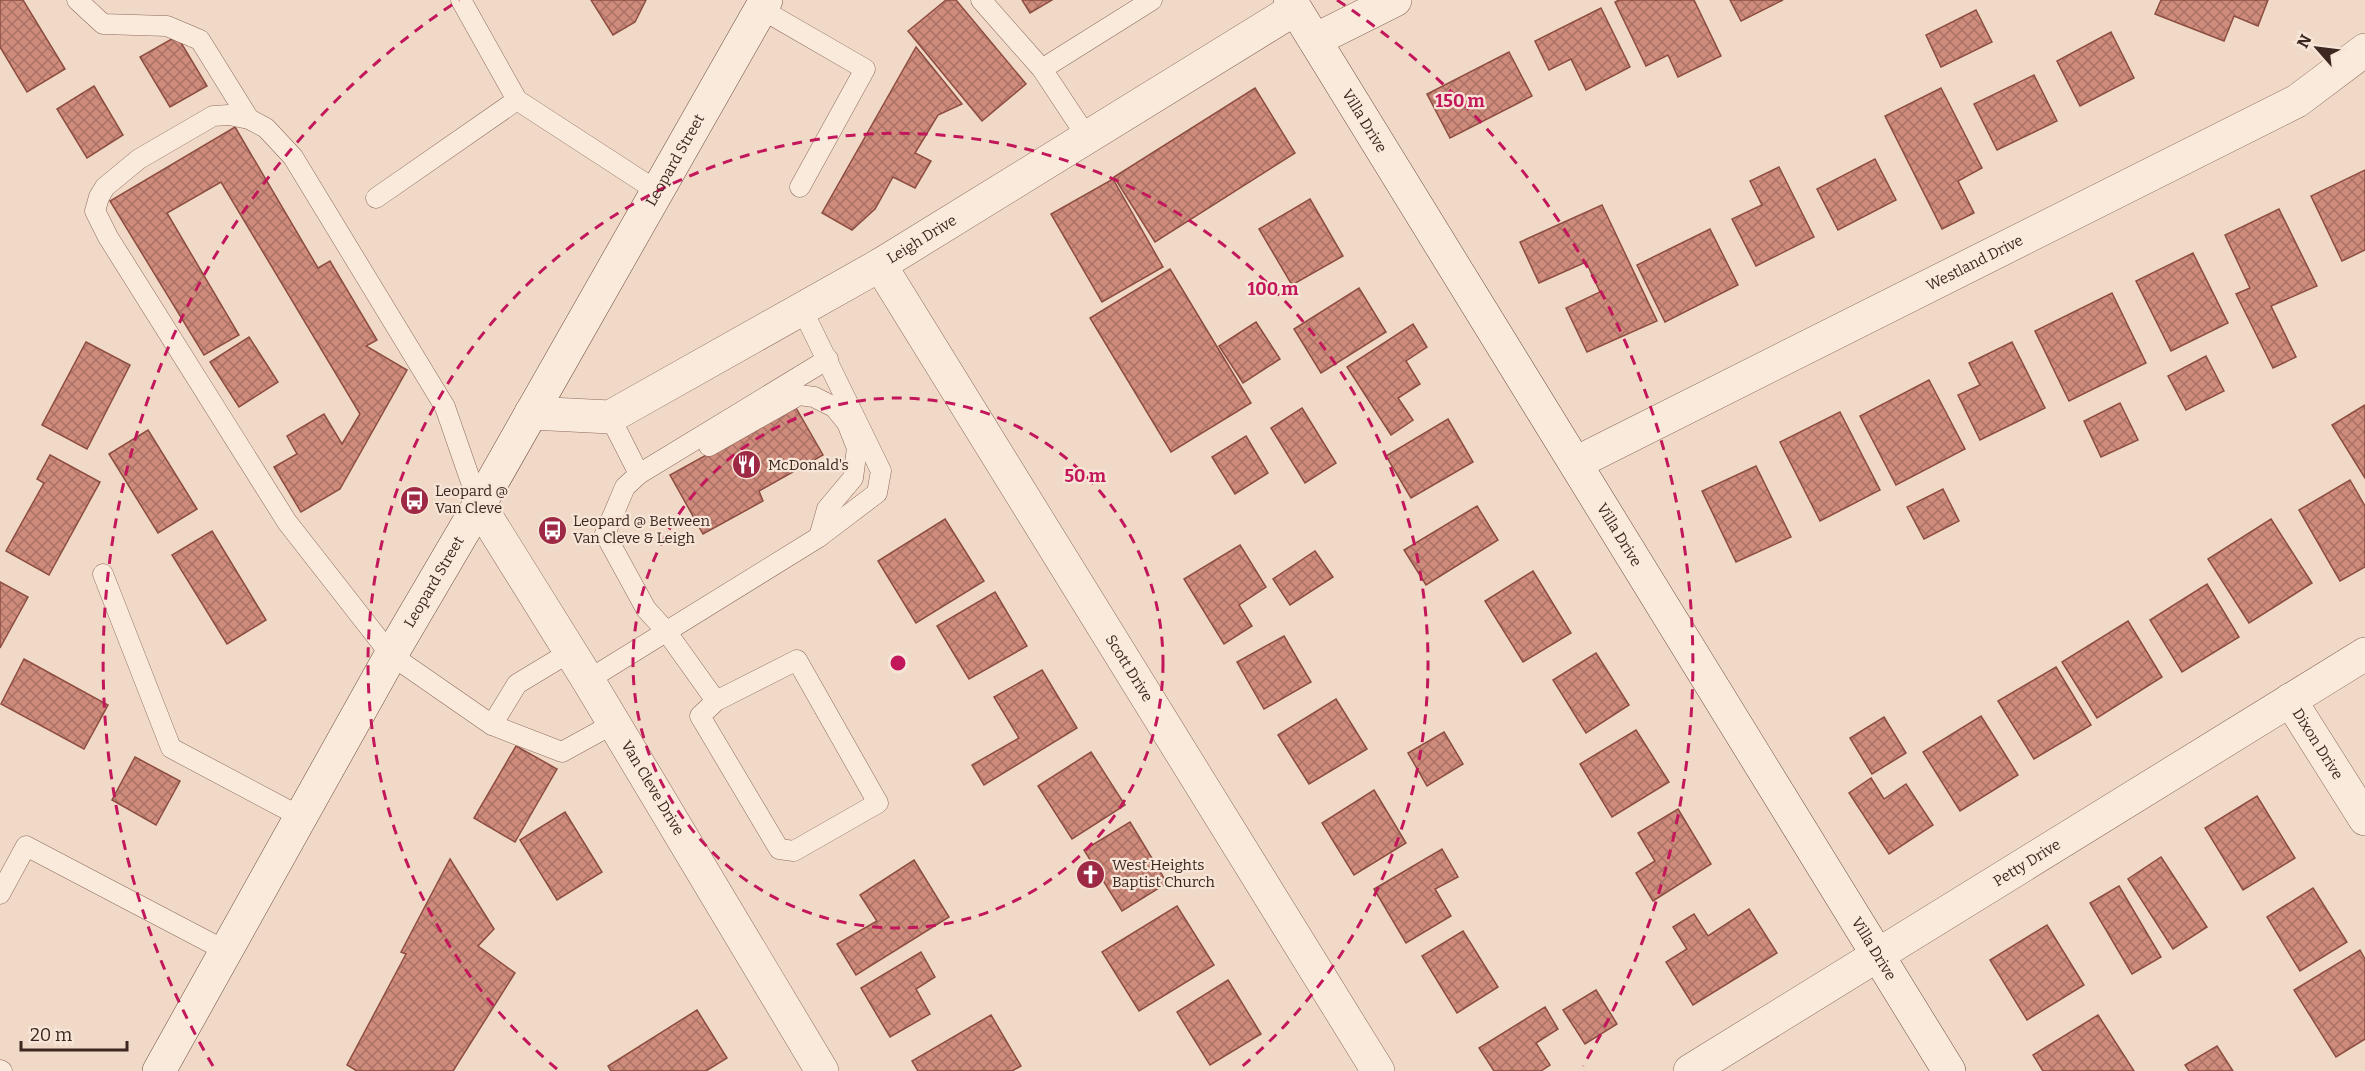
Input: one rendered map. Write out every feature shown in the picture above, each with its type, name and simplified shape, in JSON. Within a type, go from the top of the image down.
[{"type":"street","points":[[1315,40],[1395,0]]},
{"type":"street","name":"Leopard Street","points":[[159,1071],[391,655],[479,505],[763,4]]},
{"type":"street","name":"Villa Drive","points":[[1293,4],[1949,1071]]},
{"type":"street","name":"Leigh Drive","points":[[610,417],[880,265],[1087,137],[1293,4]]},
{"type":"street","name":"Westland Drive","points":[[1576,463],[2297,101],[2365,50]]},
{"type":"street","name":"Scott Drive","points":[[880,265],[1378,1071]]},
{"type":"street","points":[[531,413],[610,417]]},
{"type":"street","name":"Van Cleve Drive","points":[[479,505],[588,680],[822,1071]]},
{"type":"street","name":"Petty Drive","points":[[1690,1071],[2365,654]]},
{"type":"street","name":"Dixon Drive","points":[[2290,700],[2365,819]]},
{"type":"lane","points":[[77,0],[104,24],[167,26],[200,40],[249,119]]},
{"type":"lane","points":[[461,0],[517,100],[657,191]]},
{"type":"lane","points":[[981,0],[1042,69],[1087,137]]},
{"type":"lane","points":[[1042,69],[1152,0]]},
{"type":"lane","points":[[763,4],[865,69],[800,187]]},
{"type":"lane","points":[[376,198],[517,100]]},
{"type":"lane","points":[[479,505],[445,407],[293,157],[266,128],[249,119],[230,115],[213,116],[139,159],[105,187],[95,211],[108,237],[287,522],[391,655],[492,725],[562,752],[613,724]]},
{"type":"lane","points":[[588,680],[819,537],[877,493],[881,471],[802,309]]},
{"type":"lane","points":[[716,701],[666,631],[646,609],[605,534],[625,487],[643,471],[828,359]]},
{"type":"lane","points":[[643,471],[665,470],[800,395],[814,397],[834,407],[847,423],[857,448],[853,478],[827,509],[819,537]]},
{"type":"lane","points":[[610,417],[643,471]]},
{"type":"lane","points":[[103,573],[171,748],[300,817]]},
{"type":"lane","points":[[492,725],[516,684],[570,652]]},
{"type":"lane","points":[[797,660],[878,803],[794,851],[779,849],[700,717],[716,701],[797,660]]},
{"type":"lane","points":[[0,894],[26,846],[226,951]]},
{"type":"building","points":[[0,0],[23,0],[65,69],[27,92],[0,47]]},
{"type":"building","points":[[591,0],[646,0],[635,22],[613,35]]},
{"type":"building","points":[[946,0],[956,0],[1026,84],[982,121],[908,31]]},
{"type":"building","points":[[1022,0],[1052,0],[1030,13]]},
{"type":"building","points":[[1619,0],[1694,0],[1721,56],[1678,77],[1668,55],[1646,66],[1615,2]]},
{"type":"building","points":[[1730,0],[1783,0],[1741,21]]},
{"type":"building","points":[[2161,0],[2268,0],[2258,26],[2234,16],[2224,41],[2155,14]]},
{"type":"building","points":[[1601,8],[1630,67],[1586,90],[1571,59],[1549,70],[1535,41]]},
{"type":"building","points":[[1976,10],[1992,42],[1941,67],[1926,35]]},
{"type":"building","points":[[2111,32],[2134,78],[2080,106],[2057,61]]},
{"type":"building","points":[[177,36],[207,86],[170,107],[140,57]]},
{"type":"building","points":[[916,47],[962,104],[938,115],[915,153],[931,161],[915,188],[893,177],[875,209],[852,230],[822,213]]},
{"type":"building","points":[[1509,52],[1532,96],[1450,138],[1427,94]]},
{"type":"building","points":[[2034,75],[2057,121],[1997,150],[1974,104]]},
{"type":"building","points":[[94,86],[123,135],[87,158],[57,109]]},
{"type":"building","points":[[1255,88],[1295,153],[1155,242],[1114,177]]},
{"type":"building","points":[[1941,88],[1982,168],[1958,181],[1974,213],[1942,229],[1885,116]]},
{"type":"building","points":[[235,127],[318,268],[330,261],[377,340],[366,346],[407,370],[340,489],[301,512],[274,467],[297,454],[287,436],[324,414],[342,444],[360,414],[221,182],[167,213],[239,335],[204,355],[110,201]]},
{"type":"building","points":[[1875,159],[1896,200],[1838,230],[1817,189]]},
{"type":"building","points":[[1779,167],[1814,237],[1756,266],[1732,219],[1762,205],[1750,181]]},
{"type":"building","points":[[2365,170],[2365,250],[2342,261],[2311,196]]},
{"type":"building","points":[[1113,179],[1163,267],[1102,302],[1051,214]]},
{"type":"building","points":[[1310,199],[1343,256],[1292,285],[1259,229]]},
{"type":"building","points":[[1602,205],[1657,321],[1587,352],[1566,308],[1600,292],[1586,262],[1539,283],[1520,242]]},
{"type":"building","points":[[2279,209],[2317,286],[2271,306],[2296,357],[2273,368],[2236,294],[2250,288],[2225,235]]},
{"type":"building","points":[[1710,229],[1738,285],[1665,322],[1637,265]]},
{"type":"building","points":[[2193,253],[2228,323],[2171,351],[2136,281]]},
{"type":"building","points":[[1170,269],[1251,403],[1171,452],[1090,318]]},
{"type":"building","points":[[1359,288],[1386,332],[1321,373],[1294,329]]},
{"type":"building","points":[[2112,293],[2146,363],[2069,401],[2035,331]]},
{"type":"building","points":[[1256,322],[1280,359],[1243,383],[1219,346]]},
{"type":"building","points":[[1413,324],[1427,347],[1406,361],[1420,384],[1398,398],[1413,420],[1391,435],[1347,367]]},
{"type":"building","points":[[249,337],[278,382],[239,407],[210,362]]},
{"type":"building","points":[[86,342],[130,365],[87,449],[42,425]]},
{"type":"building","points":[[2012,342],[2045,408],[1980,440],[1958,395],[1980,385],[1969,363]]},
{"type":"building","points":[[2206,356],[2224,391],[2186,410],[2168,376]]},
{"type":"building","points":[[1929,380],[1965,449],[1896,485],[1860,416]]},
{"type":"building","points":[[2120,403],[2138,440],[2101,457],[2084,421]]},
{"type":"building","points":[[2365,405],[2365,478],[2332,425]]},
{"type":"building","name":"McDonald's","points":[[795,406],[823,455],[759,491],[763,501],[703,534],[670,475]]},
{"type":"building","points":[[1302,408],[1336,463],[1305,483],[1271,428]]},
{"type":"building","points":[[1840,412],[1880,490],[1820,521],[1780,442]]},
{"type":"building","points":[[1448,419],[1473,462],[1411,498],[1386,456]]},
{"type":"building","points":[[148,430],[197,509],[158,533],[109,454]]},
{"type":"building","points":[[1246,436],[1268,473],[1235,494],[1212,457]]},
{"type":"building","points":[[50,455],[100,482],[49,575],[6,551],[44,483],[37,479]]},
{"type":"building","points":[[1756,466],[1791,537],[1736,562],[1702,491]]},
{"type":"building","points":[[2350,480],[2365,506],[2365,567],[2340,581],[2299,510]]},
{"type":"building","points":[[1943,489],[1959,521],[1924,539],[1907,507]]},
{"type":"building","points":[[1477,506],[1498,540],[1426,585],[1404,550]]},
{"type":"building","points":[[945,519],[984,581],[916,623],[878,561]]},
{"type":"building","points":[[2271,519],[2312,583],[2249,623],[2208,559]]},
{"type":"building","points":[[212,531],[266,620],[227,644],[172,555]]},
{"type":"building","points":[[1240,545],[1266,587],[1239,605],[1252,626],[1224,644],[1184,579]]},
{"type":"building","points":[[1315,551],[1333,577],[1290,605],[1273,579]]},
{"type":"building","points":[[1533,571],[1571,633],[1523,662],[1485,601]]},
{"type":"building","points":[[0,582],[28,597],[0,648]]},
{"type":"building","points":[[2207,584],[2239,637],[2182,672],[2150,620]]},
{"type":"building","points":[[995,592],[1027,646],[969,679],[937,626]]},
{"type":"building","points":[[2128,621],[2162,677],[2097,718],[2062,662]]},
{"type":"building","points":[[1284,636],[1311,682],[1264,709],[1237,662]]},
{"type":"building","points":[[1596,653],[1629,705],[1586,733],[1553,680]]},
{"type":"building","points":[[24,659],[108,705],[84,749],[1,704]]},
{"type":"building","points":[[2056,667],[2091,725],[2034,759],[1998,701]]},
{"type":"building","points":[[1042,670],[1077,728],[984,785],[972,765],[1019,738],[994,697]]},
{"type":"building","points":[[1336,699],[1367,749],[1309,784],[1278,735]]},
{"type":"building","points":[[1981,716],[2018,775],[1960,811],[1923,752]]},
{"type":"building","points":[[1884,717],[1906,753],[1872,774],[1850,738]]},
{"type":"building","points":[[1636,730],[1669,782],[1612,817],[1580,764]]},
{"type":"building","points":[[1444,732],[1463,764],[1427,786],[1408,753]]},
{"type":"building","points":[[516,746],[557,769],[515,842],[474,818]]},
{"type":"building","points":[[1091,752],[1125,805],[1072,839],[1038,786]]},
{"type":"building","points":[[135,757],[180,781],[156,825],[112,800]]},
{"type":"building","points":[[1871,778],[1884,799],[1906,784],[1933,825],[1889,854],[1849,793]]},
{"type":"building","points":[[1374,790],[1406,843],[1354,875],[1322,823]]},
{"type":"building","points":[[2257,796],[2295,858],[2243,890],[2205,828]]},
{"type":"building","points":[[1678,809],[1711,864],[1653,901],[1636,873],[1655,861],[1638,833]]},
{"type":"building","points":[[565,812],[602,872],[557,900],[520,840]]},
{"type":"building","points":[[1130,822],[1167,883],[1122,911],[1084,850]]},
{"type":"building","points":[[1442,849],[1458,877],[1435,889],[1451,916],[1406,943],[1374,889]]},
{"type":"building","points":[[2161,857],[2207,927],[2173,949],[2128,879]]},
{"type":"building","points":[[450,859],[494,929],[478,946],[515,973],[453,1071],[357,1071],[347,1065],[406,954],[401,952]]},
{"type":"building","points":[[914,860],[949,917],[856,975],[837,944],[877,921],[860,895]]},
{"type":"building","points":[[2119,886],[2161,957],[2132,974],[2090,903]]},
{"type":"building","points":[[2313,888],[2347,942],[2300,971],[2267,917]]},
{"type":"building","points":[[1177,906],[1214,965],[1139,1011],[1102,952]]},
{"type":"building","points":[[1749,909],[1777,953],[1693,1005],[1666,962],[1687,949],[1673,927],[1694,914],[1708,936]]},
{"type":"building","points":[[2047,925],[2084,985],[2027,1020],[1990,960]]},
{"type":"building","points":[[1463,931],[1498,987],[1457,1013],[1422,956]]},
{"type":"building","points":[[2360,950],[2365,959],[2365,1039],[2336,1057],[2294,990]]},
{"type":"building","points":[[921,952],[935,977],[916,989],[930,1014],[890,1037],[861,988]]},
{"type":"building","points":[[1228,980],[1261,1034],[1210,1065],[1177,1012]]},
{"type":"building","points":[[1596,990],[1617,1024],[1585,1044],[1563,1010]]},
{"type":"building","points":[[1545,1007],[1558,1029],[1536,1043],[1550,1065],[1541,1071],[1494,1071],[1479,1048]]},
{"type":"building","points":[[697,1010],[727,1058],[706,1071],[611,1071],[608,1066]]},
{"type":"building","points":[[991,1015],[1021,1066],[1012,1071],[918,1071],[912,1061]]},
{"type":"building","points":[[2098,1015],[2134,1071],[2043,1071],[2033,1055]]},
{"type":"building","points":[[2217,1046],[2233,1071],[2189,1071],[2185,1065]]},
{"type":"place","name":"McDonald's","points":[[747,465]]},
{"type":"place","name":"Leopard @ Van Cleve","points":[[414,500]]},
{"type":"place","name":"Leopard @ Between Van Cleve & Leigh","points":[[552,530]]},
{"type":"place","name":"West Heights Baptist Church","points":[[1091,874]]}]
